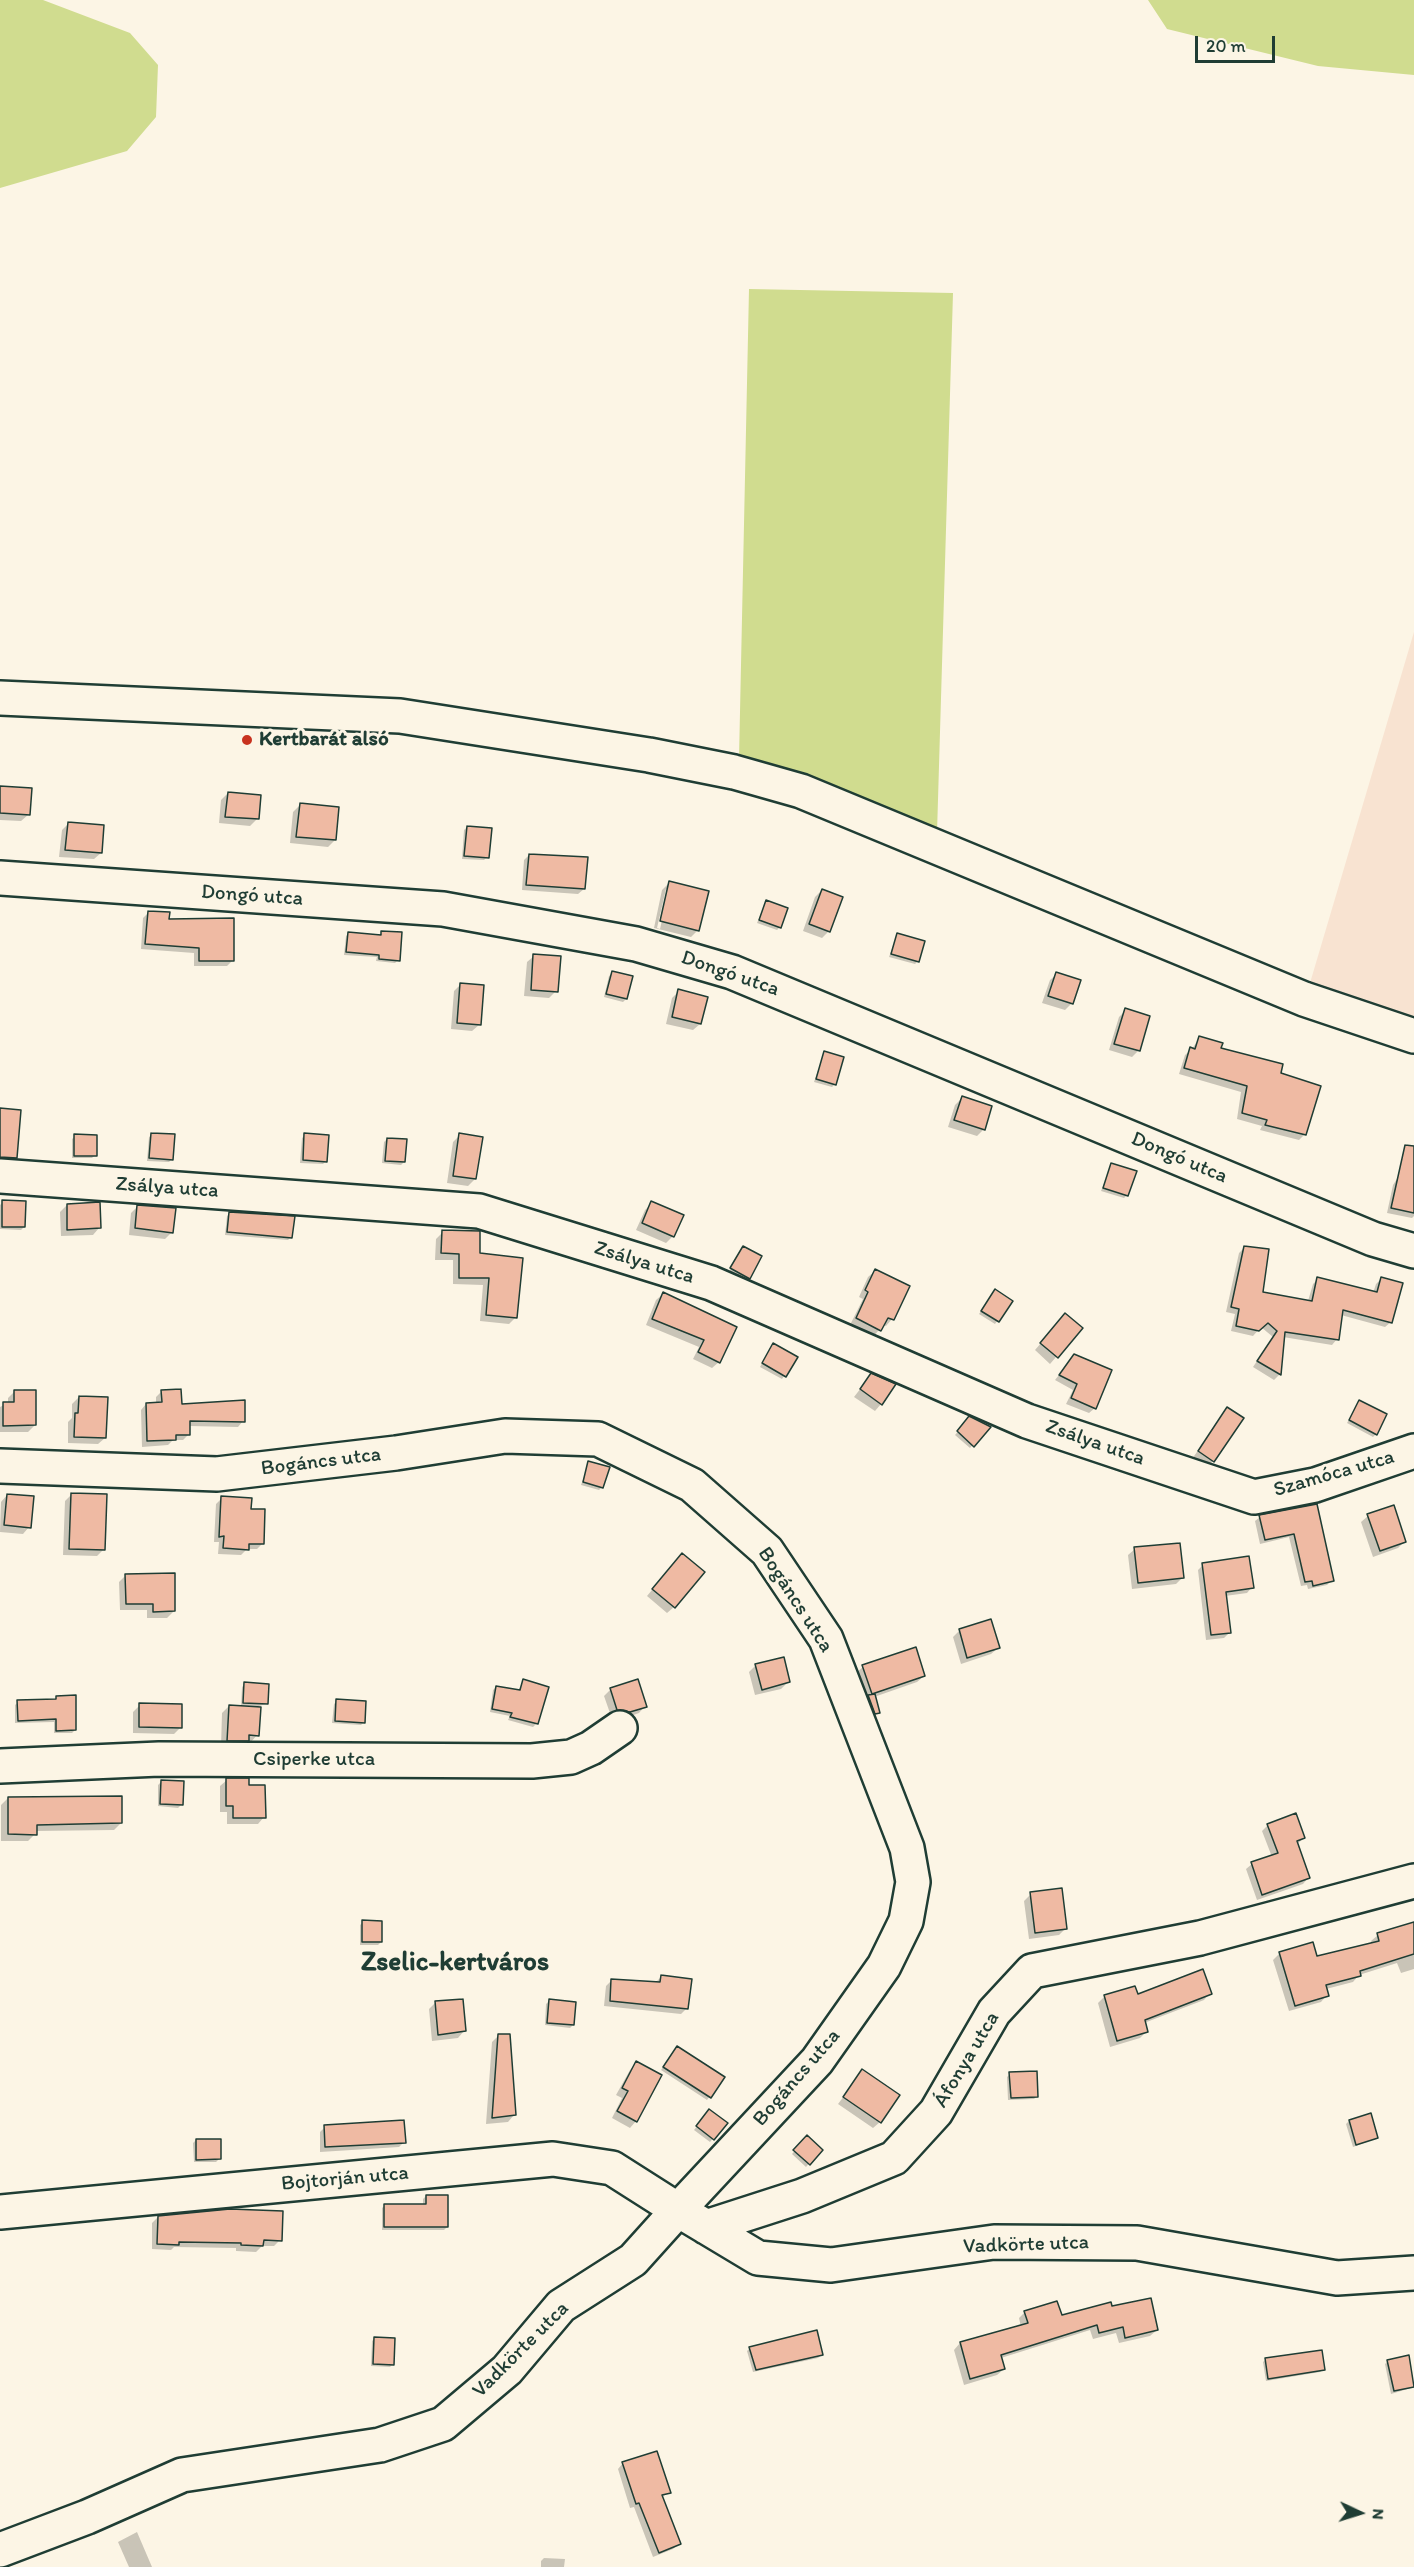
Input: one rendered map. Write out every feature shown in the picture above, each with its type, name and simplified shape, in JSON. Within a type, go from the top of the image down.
[{"type":"street","points":[[0,698],[400,716],[649,755],[734,772],[801,791],[1304,999],[1414,1036]]},
{"type":"street","name":"Dongó utca","points":[[0,878],[443,909],[636,944],[732,972],[1373,1239],[1414,1251]]},
{"type":"street","name":"Zsálya utca","points":[[0,1176],[479,1211],[711,1283],[1028,1420],[1254,1497]]},
{"type":"street","name":"Bogáncs utca","points":[[0,1466],[217,1474],[396,1453],[505,1436],[598,1438],[692,1485],[767,1551],[826,1639],[907,1848],[913,1882],[906,1921],[884,1966],[817,2061],[678,2210]]},
{"type":"street","name":"Szamóca utca","points":[[1254,1497],[1315,1485],[1414,1451]]},
{"type":"street","name":"Csiperke utca","points":[[0,1766],[159,1759],[532,1761],[571,1757],[591,1748],[620,1728]]},
{"type":"street","name":"Áfonya utca","points":[[706,2227],[802,2196],[894,2158],[936,2112],[994,2012],[1032,1971],[1200,1938],[1414,1881]]},
{"type":"street","name":"Bojtorján utca","points":[[0,2212],[553,2159],[612,2168],[678,2210]]},
{"type":"street","name":"Vadkörte utca","points":[[0,2550],[87,2517],[182,2475],[380,2445],[443,2424],[507,2370],[561,2306],[633,2260],[678,2210],[758,2258],[831,2265],[994,2242],[1137,2243],[1337,2278],[1414,2273]]},
{"type":"shaded area","points":[[1414,632],[1414,1018],[1310,983]]},
{"type":"green space","points":[[0,0],[43,0],[130,33],[158,65],[156,117],[127,151],[0,188]]},
{"type":"green space","points":[[1148,0],[1414,0],[1414,75],[1318,66],[1167,29]]},
{"type":"green space","points":[[749,289],[953,293],[937,833],[739,759]]},
{"type":"building","points":[[0,786],[32,788],[30,815],[0,813]]},
{"type":"building","points":[[228,792],[261,795],[259,819],[225,817]]},
{"type":"building","points":[[300,803],[339,807],[336,840],[296,837]]},
{"type":"building","points":[[68,822],[104,825],[102,853],[65,850]]},
{"type":"building","points":[[467,826],[492,828],[489,858],[464,856]]},
{"type":"building","points":[[529,854],[588,857],[585,889],[526,885]]},
{"type":"building","points":[[669,881],[709,891],[699,931],[660,921]]},
{"type":"building","points":[[822,889],[843,897],[830,932],[809,924]]},
{"type":"building","points":[[766,900],[788,908],[781,928],[759,920]]},
{"type":"building","points":[[148,911],[170,912],[169,919],[234,918],[234,961],[199,961],[199,948],[145,944]]},
{"type":"building","points":[[381,931],[402,932],[400,961],[379,959],[379,955],[346,952],[348,932],[381,935]]},
{"type":"building","points":[[897,933],[925,941],[919,962],[891,954]]},
{"type":"building","points":[[533,954],[561,956],[558,992],[531,990]]},
{"type":"building","points":[[612,971],[633,976],[627,999],[606,994]]},
{"type":"building","points":[[1056,972],[1081,980],[1073,1004],[1048,996]]},
{"type":"building","points":[[460,983],[484,985],[481,1025],[457,1023]]},
{"type":"building","points":[[678,989],[708,997],[701,1024],[672,1017]]},
{"type":"building","points":[[1125,1008],[1150,1016],[1140,1051],[1114,1044]]},
{"type":"building","points":[[1199,1036],[1223,1043],[1221,1048],[1283,1064],[1281,1073],[1321,1086],[1306,1135],[1265,1125],[1267,1120],[1242,1113],[1247,1086],[1184,1068],[1190,1047],[1195,1049]]},
{"type":"building","points":[[824,1051],[844,1057],[836,1085],[816,1079]]},
{"type":"building","points":[[962,1096],[992,1106],[985,1130],[954,1120]]},
{"type":"building","points":[[0,1108],[21,1110],[17,1158],[0,1157]]},
{"type":"building","points":[[151,1133],[175,1134],[173,1160],[149,1158]]},
{"type":"building","points":[[304,1133],[329,1135],[327,1162],[303,1160]]},
{"type":"building","points":[[459,1133],[483,1137],[476,1179],[453,1176]]},
{"type":"building","points":[[74,1134],[97,1135],[97,1156],[74,1156]]},
{"type":"building","points":[[387,1138],[407,1139],[405,1162],[385,1161]]},
{"type":"building","points":[[1405,1145],[1414,1146],[1414,1213],[1391,1208]]},
{"type":"building","points":[[1111,1163],[1137,1171],[1128,1196],[1103,1188]]},
{"type":"building","points":[[2,1200],[26,1201],[25,1227],[2,1227]]},
{"type":"building","points":[[651,1201],[684,1215],[674,1237],[642,1223]]},
{"type":"building","points":[[100,1202],[101,1228],[67,1230],[67,1204]]},
{"type":"building","points":[[137,1205],[176,1208],[173,1233],[135,1228]]},
{"type":"building","points":[[229,1212],[295,1216],[292,1238],[227,1232]]},
{"type":"building","points":[[442,1230],[480,1231],[480,1253],[523,1258],[517,1318],[486,1315],[489,1278],[459,1278],[459,1254],[441,1253]]},
{"type":"building","points":[[743,1246],[762,1256],[750,1279],[730,1268]]},
{"type":"building","points":[[1244,1246],[1269,1249],[1263,1292],[1312,1301],[1317,1277],[1377,1292],[1381,1277],[1403,1283],[1392,1323],[1343,1310],[1339,1340],[1285,1332],[1281,1375],[1257,1361],[1277,1331],[1268,1323],[1259,1331],[1236,1326],[1239,1309],[1231,1307]]},
{"type":"building","points":[[875,1269],[910,1286],[894,1320],[888,1318],[881,1331],[856,1318]]},
{"type":"building","points":[[995,1289],[1013,1301],[999,1322],[981,1311]]},
{"type":"building","points":[[663,1292],[737,1327],[720,1363],[698,1352],[704,1340],[652,1319]]},
{"type":"building","points":[[1065,1313],[1083,1328],[1058,1358],[1040,1343]]},
{"type":"building","points":[[773,1343],[798,1357],[786,1377],[762,1363]]},
{"type":"building","points":[[1074,1354],[1112,1370],[1096,1409],[1071,1398],[1077,1384],[1059,1375]]},
{"type":"building","points":[[871,1373],[896,1384],[882,1405],[860,1389]]},
{"type":"building","points":[[181,1389],[182,1404],[245,1400],[245,1422],[190,1421],[190,1435],[176,1435],[176,1440],[147,1441],[146,1403],[162,1402],[161,1390]]},
{"type":"building","points":[[14,1390],[36,1390],[36,1425],[3,1426],[3,1402],[14,1402]]},
{"type":"building","points":[[79,1396],[108,1397],[106,1438],[74,1437],[75,1413],[78,1413]]},
{"type":"building","points":[[1359,1400],[1387,1414],[1377,1435],[1349,1420]]},
{"type":"building","points":[[1227,1407],[1244,1418],[1214,1462],[1198,1451]]},
{"type":"building","points":[[969,1416],[991,1427],[974,1447],[957,1431]]},
{"type":"building","points":[[588,1461],[610,1467],[603,1488],[583,1482]]},
{"type":"building","points":[[71,1493],[107,1494],[105,1550],[69,1549]]},
{"type":"building","points":[[7,1494],[34,1496],[31,1528],[4,1525]]},
{"type":"building","points":[[221,1496],[252,1498],[251,1509],[265,1509],[264,1544],[249,1544],[249,1550],[223,1548],[224,1536],[219,1537]]},
{"type":"building","points":[[1317,1504],[1334,1581],[1313,1586],[1312,1581],[1305,1582],[1294,1534],[1265,1540],[1259,1515]]},
{"type":"building","points":[[1394,1505],[1406,1542],[1380,1551],[1367,1514]]},
{"type":"building","points":[[1180,1543],[1184,1578],[1138,1583],[1134,1547]]},
{"type":"building","points":[[682,1553],[705,1572],[675,1608],[652,1589]]},
{"type":"building","points":[[1249,1556],[1254,1588],[1226,1592],[1231,1633],[1211,1635],[1202,1563]]},
{"type":"building","points":[[175,1573],[175,1611],[153,1612],[153,1604],[126,1604],[125,1574]]},
{"type":"building","points":[[991,1619],[1000,1648],[967,1658],[959,1629]]},
{"type":"building","points":[[916,1647],[925,1676],[872,1694],[862,1665]]},
{"type":"building","points":[[784,1657],[790,1682],[762,1690],[755,1664]]},
{"type":"building","points":[[523,1679],[549,1687],[538,1724],[510,1717],[512,1713],[492,1709],[496,1686],[520,1690]]},
{"type":"building","points":[[638,1679],[647,1707],[630,1712],[617,1710],[610,1688]]},
{"type":"building","points":[[244,1682],[269,1684],[268,1704],[243,1703]]},
{"type":"building","points":[[875,1694],[880,1713],[875,1714],[868,1695]]},
{"type":"building","points":[[76,1695],[76,1730],[56,1731],[56,1719],[18,1721],[17,1700],[56,1699],[56,1696]]},
{"type":"building","points":[[336,1699],[366,1701],[365,1723],[335,1721]]},
{"type":"building","points":[[139,1703],[182,1704],[182,1728],[139,1727]]},
{"type":"building","points":[[229,1705],[261,1707],[259,1736],[249,1735],[249,1741],[227,1741]]},
{"type":"building","points":[[226,1778],[249,1778],[249,1785],[265,1785],[266,1818],[233,1818],[233,1806],[226,1806]]},
{"type":"building","points":[[161,1780],[184,1781],[183,1805],[160,1804]]},
{"type":"building","points":[[122,1796],[122,1823],[37,1825],[37,1835],[8,1834],[8,1797]]},
{"type":"building","points":[[1296,1813],[1305,1838],[1297,1841],[1310,1878],[1262,1895],[1251,1862],[1278,1853],[1267,1824]]},
{"type":"building","points":[[1062,1888],[1067,1929],[1035,1933],[1030,1892]]},
{"type":"building","points":[[362,1920],[382,1921],[382,1942],[362,1942]]},
{"type":"building","points":[[1414,1922],[1414,1954],[1360,1971],[1361,1976],[1326,1985],[1329,1996],[1295,2006],[1279,1952],[1313,1942],[1317,1956],[1379,1941],[1377,1933]]},
{"type":"building","points":[[1203,1969],[1212,1994],[1145,2020],[1148,2032],[1117,2041],[1104,1995],[1135,1986],[1138,1994]]},
{"type":"building","points":[[661,1975],[692,1979],[688,2009],[610,2001],[611,1979],[660,1982]]},
{"type":"building","points":[[463,1999],[466,2031],[438,2035],[435,2001]]},
{"type":"building","points":[[549,1999],[576,2002],[574,2025],[547,2023]]},
{"type":"building","points":[[498,2034],[510,2034],[516,2115],[492,2118]]},
{"type":"building","points":[[677,2046],[725,2077],[711,2098],[663,2067]]},
{"type":"building","points":[[636,2061],[662,2075],[637,2122],[617,2111],[628,2091],[622,2088]]},
{"type":"building","points":[[862,2069],[900,2095],[881,2123],[843,2097]]},
{"type":"building","points":[[1037,2071],[1038,2097],[1011,2098],[1009,2072]]},
{"type":"building","points":[[709,2109],[728,2123],[714,2140],[696,2126]]},
{"type":"building","points":[[1371,2113],[1378,2138],[1356,2145],[1349,2120]]},
{"type":"building","points":[[404,2120],[406,2143],[325,2147],[324,2125]]},
{"type":"building","points":[[807,2135],[823,2150],[810,2165],[793,2150]]},
{"type":"building","points":[[196,2139],[221,2139],[221,2159],[196,2160]]},
{"type":"building","points":[[426,2195],[448,2195],[448,2227],[384,2227],[384,2204],[426,2204]]},
{"type":"building","points":[[230,2209],[283,2211],[282,2241],[264,2240],[263,2246],[241,2245],[241,2243],[157,2244],[158,2216]]},
{"type":"building","points":[[1151,2298],[1158,2330],[1125,2338],[1123,2327],[1099,2333],[1097,2325],[1001,2355],[1005,2369],[970,2379],[960,2342],[1028,2323],[1024,2311],[1057,2301],[1062,2315],[1111,2302],[1112,2306]]},
{"type":"building","points":[[817,2330],[823,2355],[756,2370],[749,2347]]},
{"type":"building","points":[[374,2337],[395,2338],[394,2365],[373,2364]]},
{"type":"building","points":[[1322,2350],[1325,2370],[1268,2379],[1265,2358]]},
{"type":"building","points":[[1409,2355],[1414,2387],[1394,2391],[1387,2360]]},
{"type":"building","points":[[657,2451],[671,2493],[662,2495],[681,2544],[659,2553],[639,2503],[636,2504],[622,2462]]},
{"type":"place","name":"Kertbarát alsó","points":[[247,740]]},
{"type":"district","name":"Zselic-kertváros","points":[[455,1963]]}]
